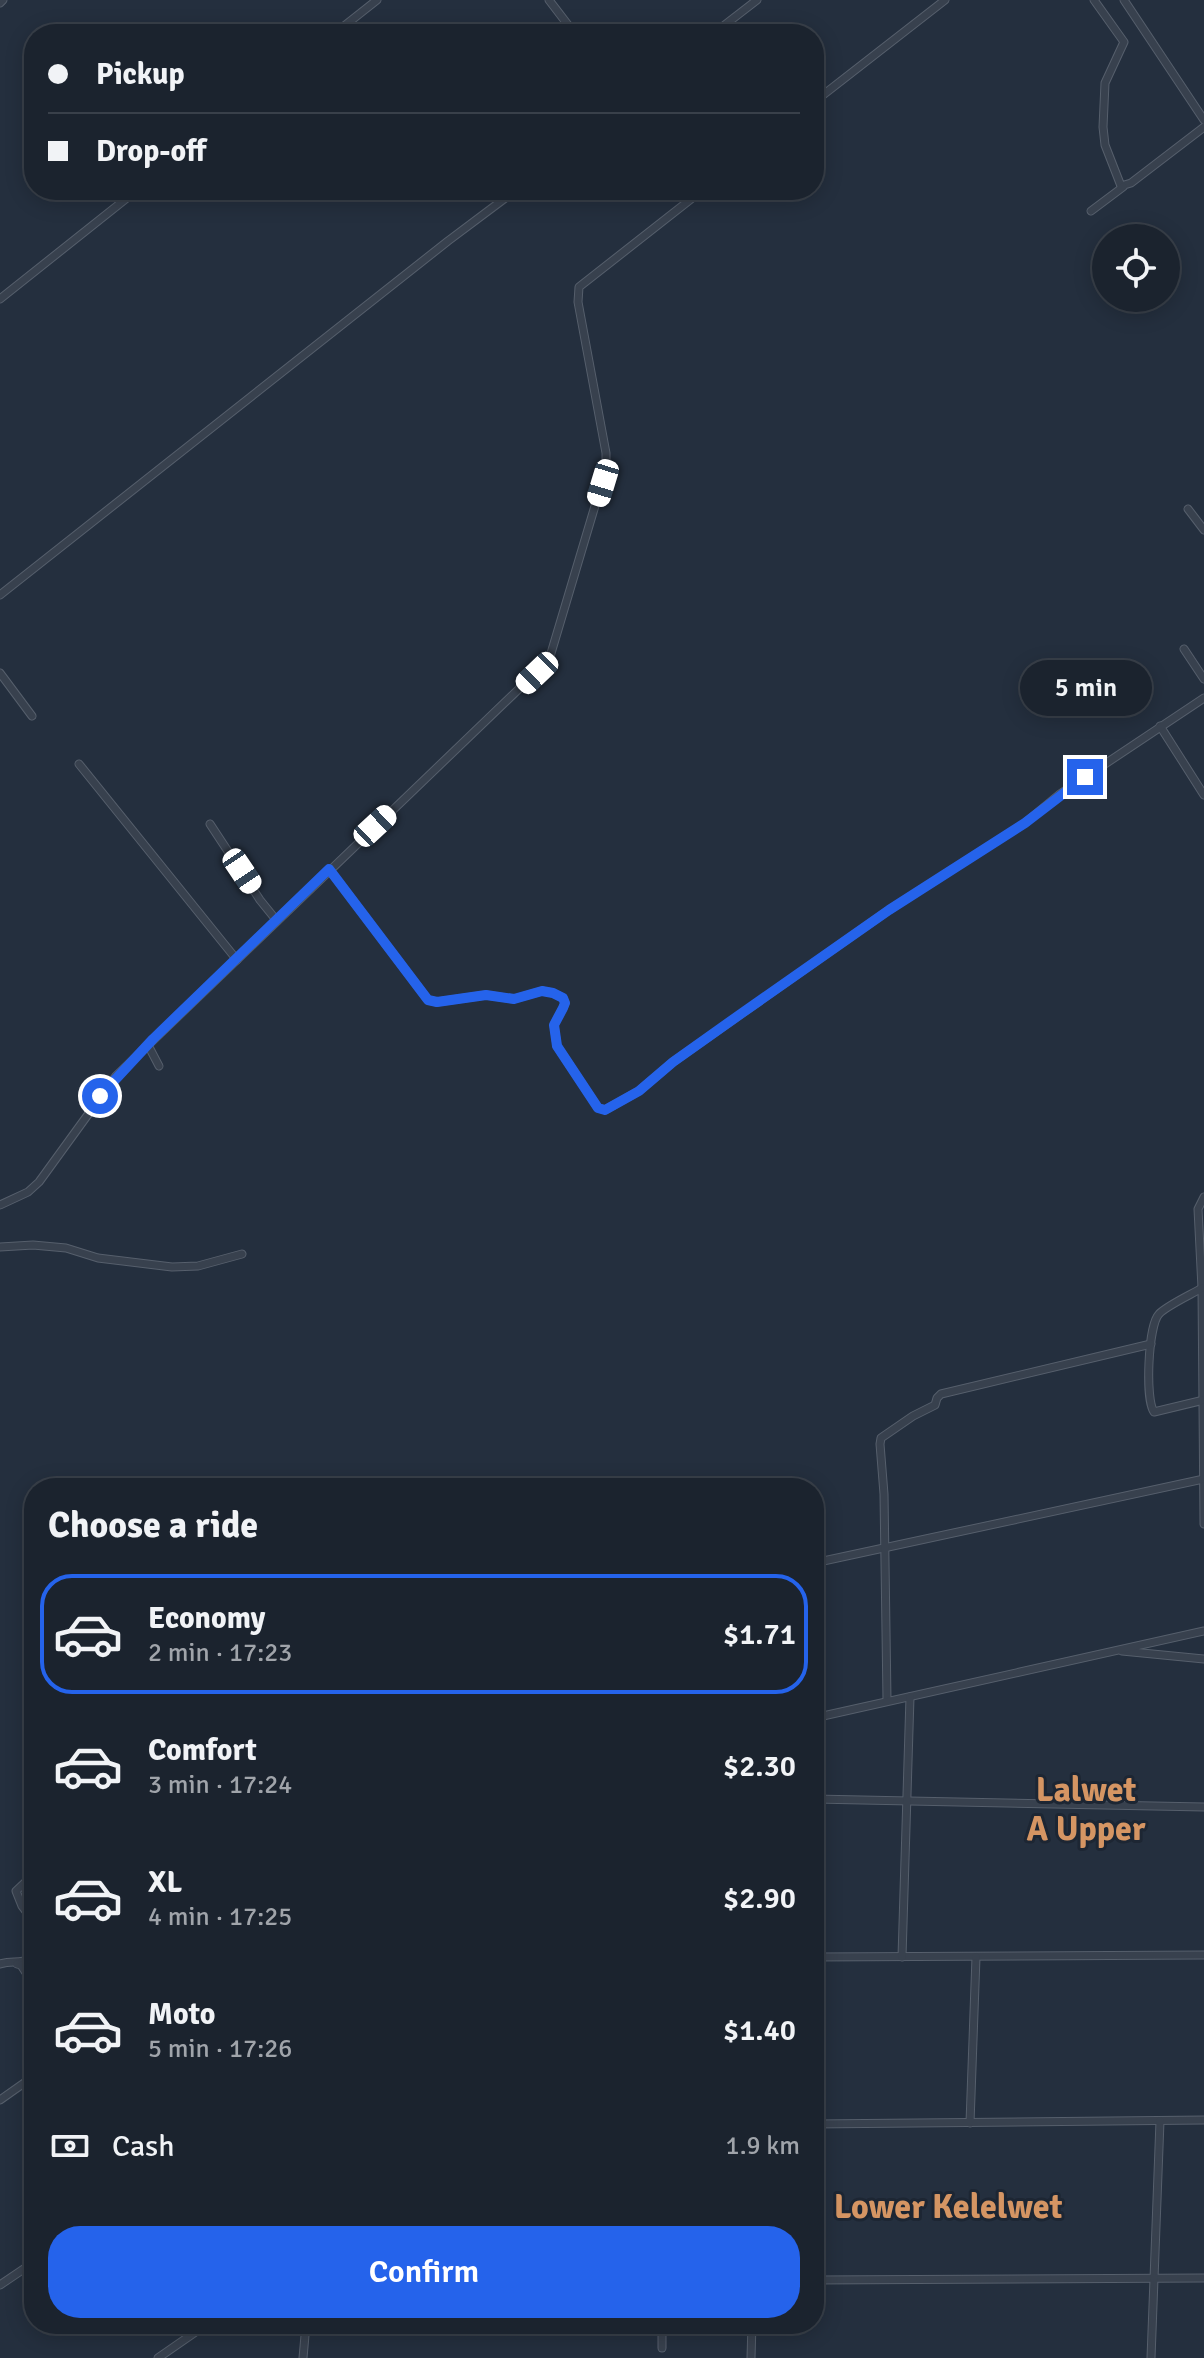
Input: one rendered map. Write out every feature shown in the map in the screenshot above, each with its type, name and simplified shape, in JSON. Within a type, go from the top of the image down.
[{"type":"street","points":[[347,24],[377,0]]},
{"type":"street","points":[[549,0],[567,24]]},
{"type":"street","points":[[726,24],[757,0]]},
{"type":"street","points":[[824,94],[945,0]]},
{"type":"street","points":[[1094,0],[1124,42],[1105,83],[1103,127],[1105,145],[1123,187]]},
{"type":"street","points":[[1124,0],[1204,120]]},
{"type":"street","points":[[1091,211],[1204,127]]},
{"type":"street","points":[[0,299],[124,200]]},
{"type":"street","points":[[0,595],[503,200]]},
{"type":"street","points":[[1,1205],[28,1192],[46,1175],[100,1096],[148,1045],[549,660],[606,469],[606,453],[578,302],[579,287],[689,200]]},
{"type":"street","points":[[1188,509],[1204,530]]},
{"type":"street","points":[[1184,649],[1204,679]]},
{"type":"street","points":[[0,673],[32,716]]},
{"type":"street","points":[[329,869],[428,1000],[437,1002],[486,995],[514,999],[542,991],[563,998],[565,1003],[554,1025],[557,1046],[598,1108],[605,1110],[639,1091],[673,1062],[889,910],[1025,823],[1060,794],[1204,698]]},
{"type":"street","points":[[1160,726],[1204,795]]},
{"type":"street","points":[[79,764],[237,960]]},
{"type":"street","points":[[210,824],[277,921]]},
{"type":"street","points":[[148,1045],[159,1066]]},
{"type":"street","points":[[1204,1197],[1198,1209],[1203,1308],[1204,1524]]},
{"type":"street","points":[[0,1247],[33,1245],[66,1248],[98,1258],[172,1267],[198,1266],[242,1254]]},
{"type":"street","points":[[1202,1288],[1159,1314],[1152,1328],[1150,1403],[1152,1411],[1203,1400]]},
{"type":"street","points":[[887,1700],[881,1438],[935,1405],[941,1394],[1151,1344]]},
{"type":"street","points":[[824,1561],[1204,1480]]},
{"type":"street","points":[[824,1716],[1204,1631]]},
{"type":"street","points":[[1120,1651],[1204,1659]]},
{"type":"street","points":[[902,1957],[910,1697]]},
{"type":"street","points":[[824,1799],[1204,1807]]},
{"type":"street","points":[[24,1883],[16,1891],[24,1909]]},
{"type":"street","points":[[824,1957],[1204,1955]]},
{"type":"street","points":[[970,2123],[976,1957]]},
{"type":"street","points":[[17,1964],[24,1961]]},
{"type":"street","points":[[0,1964],[17,1964],[24,1970]]},
{"type":"street","points":[[0,2100],[24,2083]]},
{"type":"street","points":[[824,2124],[1204,2120]]},
{"type":"street","points":[[1151,2358],[1160,2121]]},
{"type":"street","points":[[0,2285],[24,2269]]},
{"type":"street","points":[[824,2280],[1204,2278]]},
{"type":"street","points":[[158,2358],[193,2334]]},
{"type":"street","points":[[303,2358],[305,2334]]},
{"type":"street","points":[[662,2334],[662,2348]]},
{"type":"street","points":[[751,2358],[752,2334]]},
{"type":"district","name":"Lalwet A Upper","points":[[1086,1810]]},
{"type":"district","name":"Lower Kelelwet","points":[[948,2207]]},
{"type":"route","points":[[100,1096],[153,1039],[329,869],[428,1000],[437,1002],[486,995],[514,999],[542,991],[563,998],[565,1003],[554,1025],[557,1046],[598,1108],[605,1110],[639,1091],[673,1062],[742,1013],[889,910],[1025,823],[1085,777]]}]
